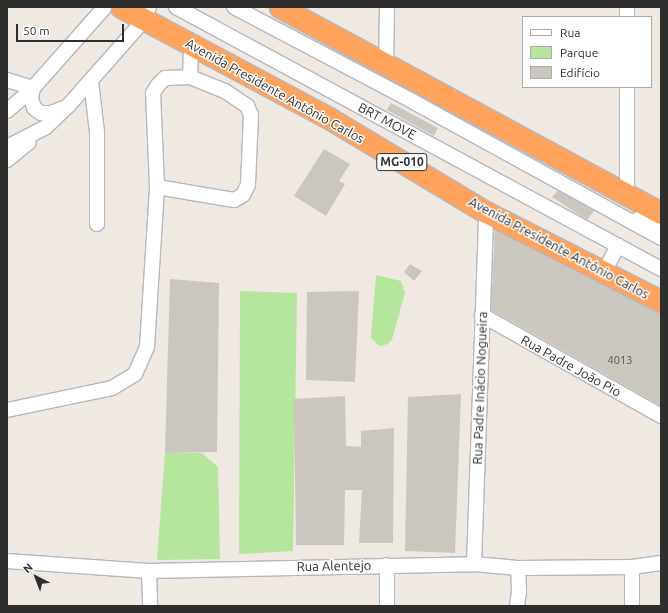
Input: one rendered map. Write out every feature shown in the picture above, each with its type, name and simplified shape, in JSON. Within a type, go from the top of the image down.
[{"type":"highway","name":"Avenida Presidente Antônio Carlos","points":[[121,7],[147,13],[191,44],[327,117],[486,212],[661,301]]},
{"type":"highway","points":[[280,7],[661,213]]},
{"type":"street","points":[[7,111],[32,88],[105,7]]},
{"type":"street","name":"BRT MOVE","points":[[176,7],[661,269]]},
{"type":"street","points":[[234,7],[412,101],[661,238]]},
{"type":"street","points":[[388,7],[386,64],[412,101]]},
{"type":"street","points":[[7,160],[68,106],[91,81],[147,13]]},
{"type":"street","points":[[190,77],[191,44]]},
{"type":"street","points":[[7,410],[112,388],[135,374],[147,347],[157,187],[153,93],[158,85],[165,78],[190,77],[225,91],[247,106],[251,115],[248,185],[243,195],[234,200],[157,187]]},
{"type":"street","points":[[7,80],[32,88]]},
{"type":"street","points":[[91,81],[97,132],[97,224]]},
{"type":"street","points":[[32,88],[31,98],[34,108],[41,113],[51,113],[68,106]]},
{"type":"street","points":[[627,88],[628,195]]},
{"type":"street","points":[[7,147],[46,127]]},
{"type":"street","name":"Rua Padre Inácio Nogueira","points":[[474,564],[486,212]]},
{"type":"street","points":[[614,212],[661,226]]},
{"type":"street","points":[[604,272],[618,246]]},
{"type":"street","name":"Rua Padre João Pio","points":[[482,315],[661,416]]},
{"type":"street","name":"Rua Alentejo","points":[[7,561],[149,571],[387,565],[474,564],[518,568],[632,567],[661,564]]},
{"type":"street","points":[[387,565],[387,606]]},
{"type":"street","points":[[632,567],[632,606]]},
{"type":"street","points":[[517,606],[519,592],[518,568]]},
{"type":"street","points":[[149,571],[150,606]]},
{"type":"green space","points":[[376,275],[401,281],[405,293],[392,339],[388,344],[379,346],[371,338]]},
{"type":"green space","points":[[240,291],[297,293],[293,551],[239,554]]},
{"type":"green space","points":[[165,453],[202,453],[218,467],[220,559],[157,560]]},
{"type":"building","points":[[391,103],[438,128],[434,136],[387,110]]},
{"type":"building","points":[[324,149],[350,164],[339,181],[345,184],[326,216],[294,196]]},
{"type":"building","points":[[558,190],[594,211],[587,220],[552,197]]},
{"type":"building","points":[[495,225],[661,314],[661,406],[491,310]]},
{"type":"building","points":[[410,264],[422,271],[414,281],[404,272]]},
{"type":"building","points":[[170,279],[219,283],[217,452],[165,453]]},
{"type":"building","points":[[359,291],[355,382],[306,380],[307,292]]},
{"type":"building","points":[[461,394],[455,553],[405,551],[408,397]]},
{"type":"building","points":[[345,396],[346,446],[361,447],[361,431],[394,428],[393,543],[359,543],[362,490],[345,490],[344,545],[296,545],[294,399]]}]
